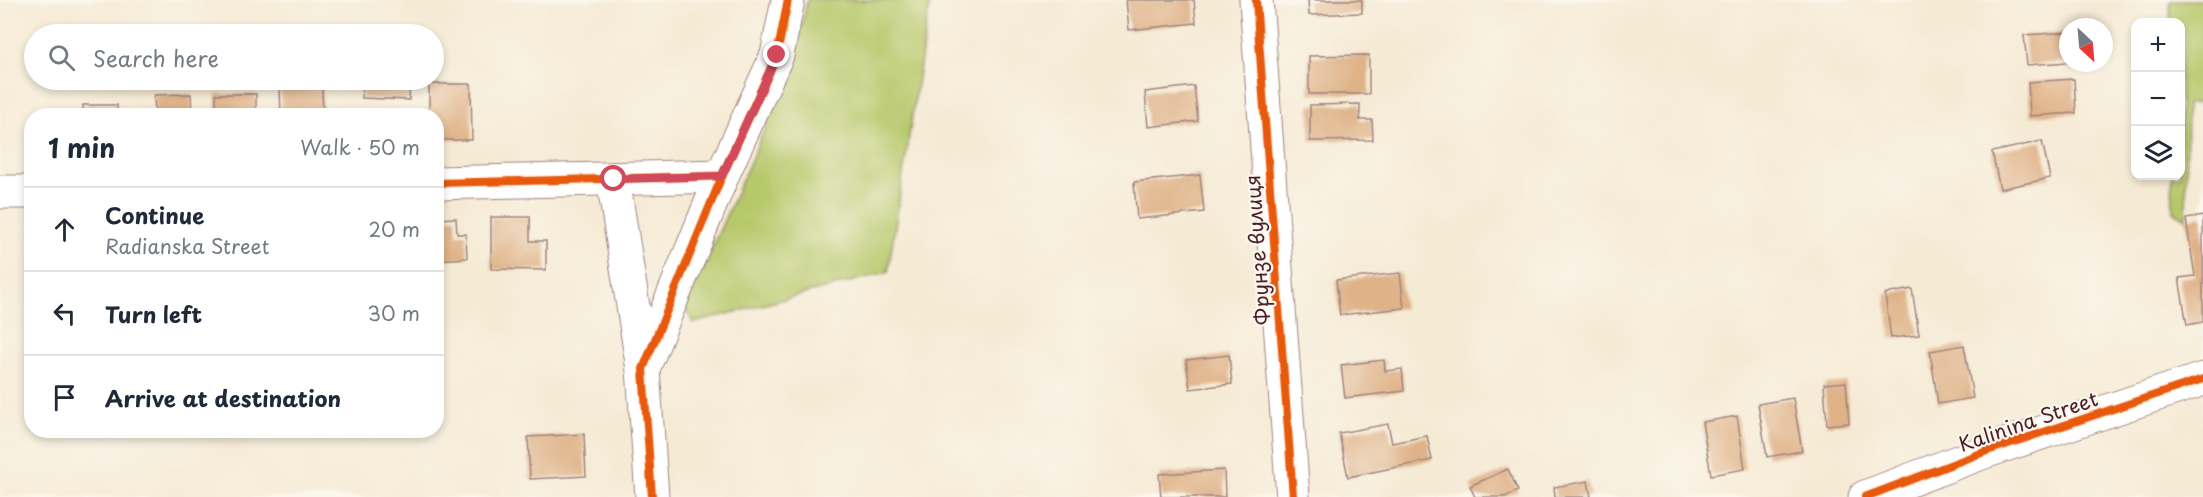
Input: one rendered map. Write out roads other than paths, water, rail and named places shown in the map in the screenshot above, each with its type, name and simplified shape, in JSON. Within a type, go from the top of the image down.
[{"type":"street","points":[[643,369],[722,176],[777,55],[788,0]]},
{"type":"street","name":"Фрунзе вулиця","points":[[1256,0],[1293,497]]},
{"type":"street","points":[[444,183],[722,176]]},
{"type":"street","points":[[614,179],[643,369],[651,497]]},
{"type":"street","points":[[0,192],[24,192]]},
{"type":"street","name":"Kalinina Street","points":[[1865,497],[1984,452],[2203,379]]}]
